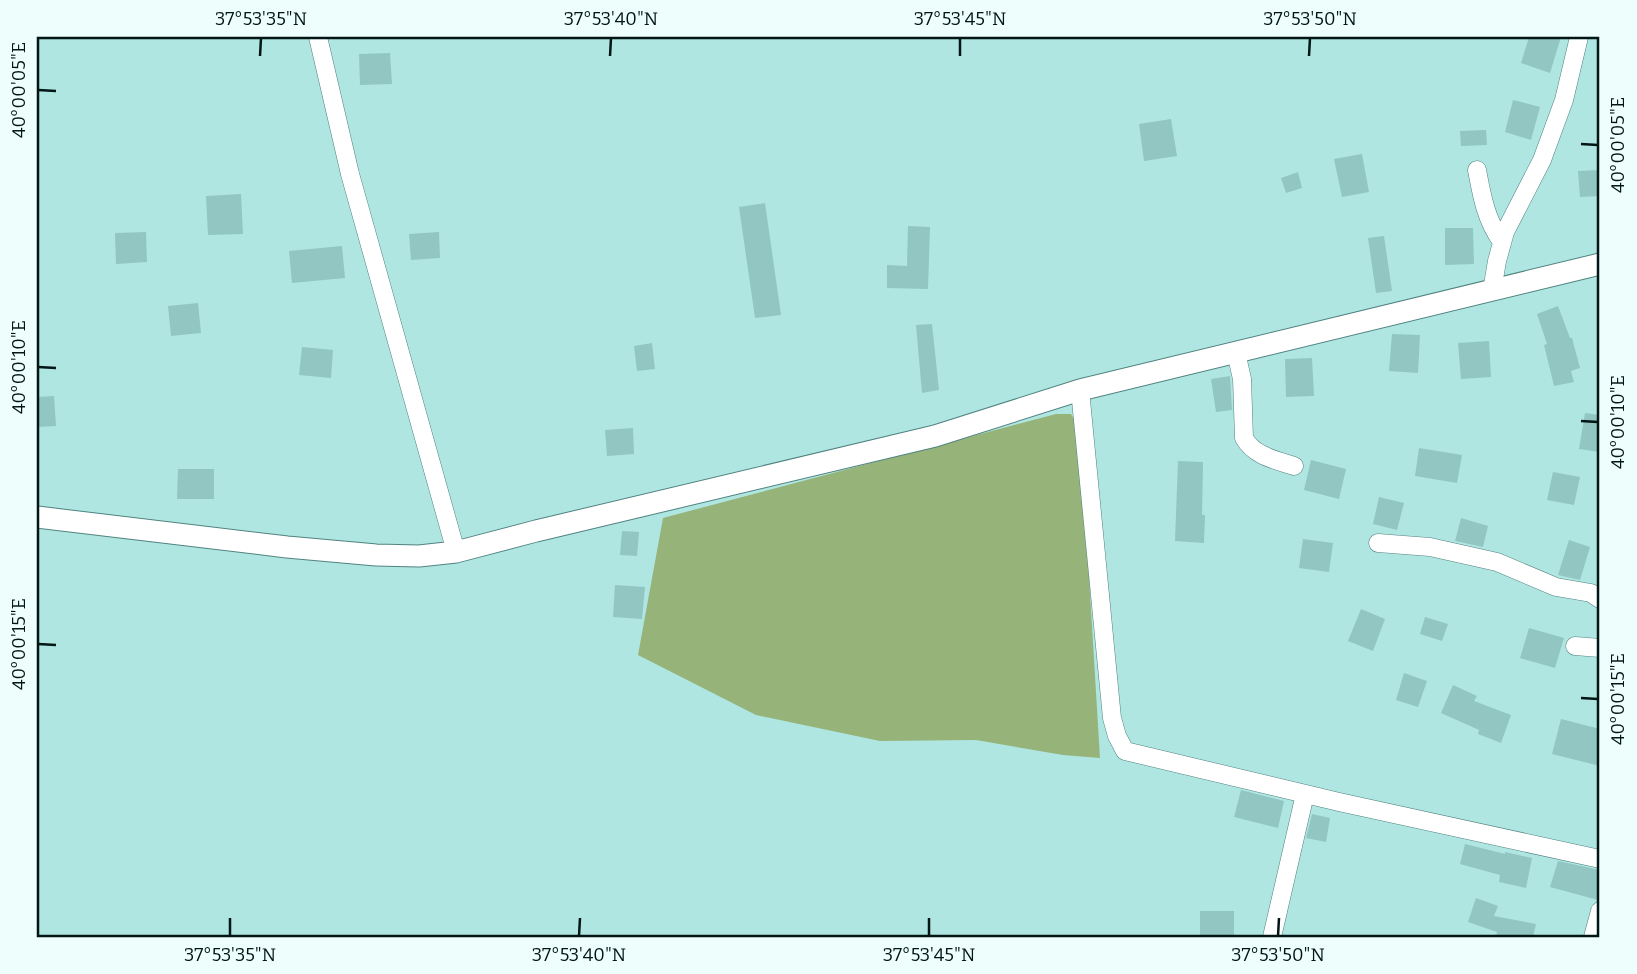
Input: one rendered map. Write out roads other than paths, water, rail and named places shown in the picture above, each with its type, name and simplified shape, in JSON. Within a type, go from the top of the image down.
[{"type":"street","points":[[318,37],[350,174],[456,552]]},
{"type":"street","points":[[1492,291],[1505,232],[1542,160],[1559,112],[1579,37]]},
{"type":"street","points":[[1477,170],[1486,213],[1492,229],[1502,242]]},
{"type":"street","points":[[37,517],[376,555],[419,556],[456,552],[935,436],[1080,390],[1600,264]]},
{"type":"street","points":[[1236,352],[1243,392],[1244,438],[1249,447],[1259,454],[1294,466]]},
{"type":"street","points":[[1080,390],[1112,718],[1125,751],[1600,859]]},
{"type":"street","points":[[1378,542],[1430,547],[1497,562],[1556,587],[1591,593],[1600,599]]},
{"type":"street","points":[[1576,646],[1599,643]]},
{"type":"street","points":[[1272,937],[1306,794]]},
{"type":"street","points":[[1593,937],[1600,911]]}]
